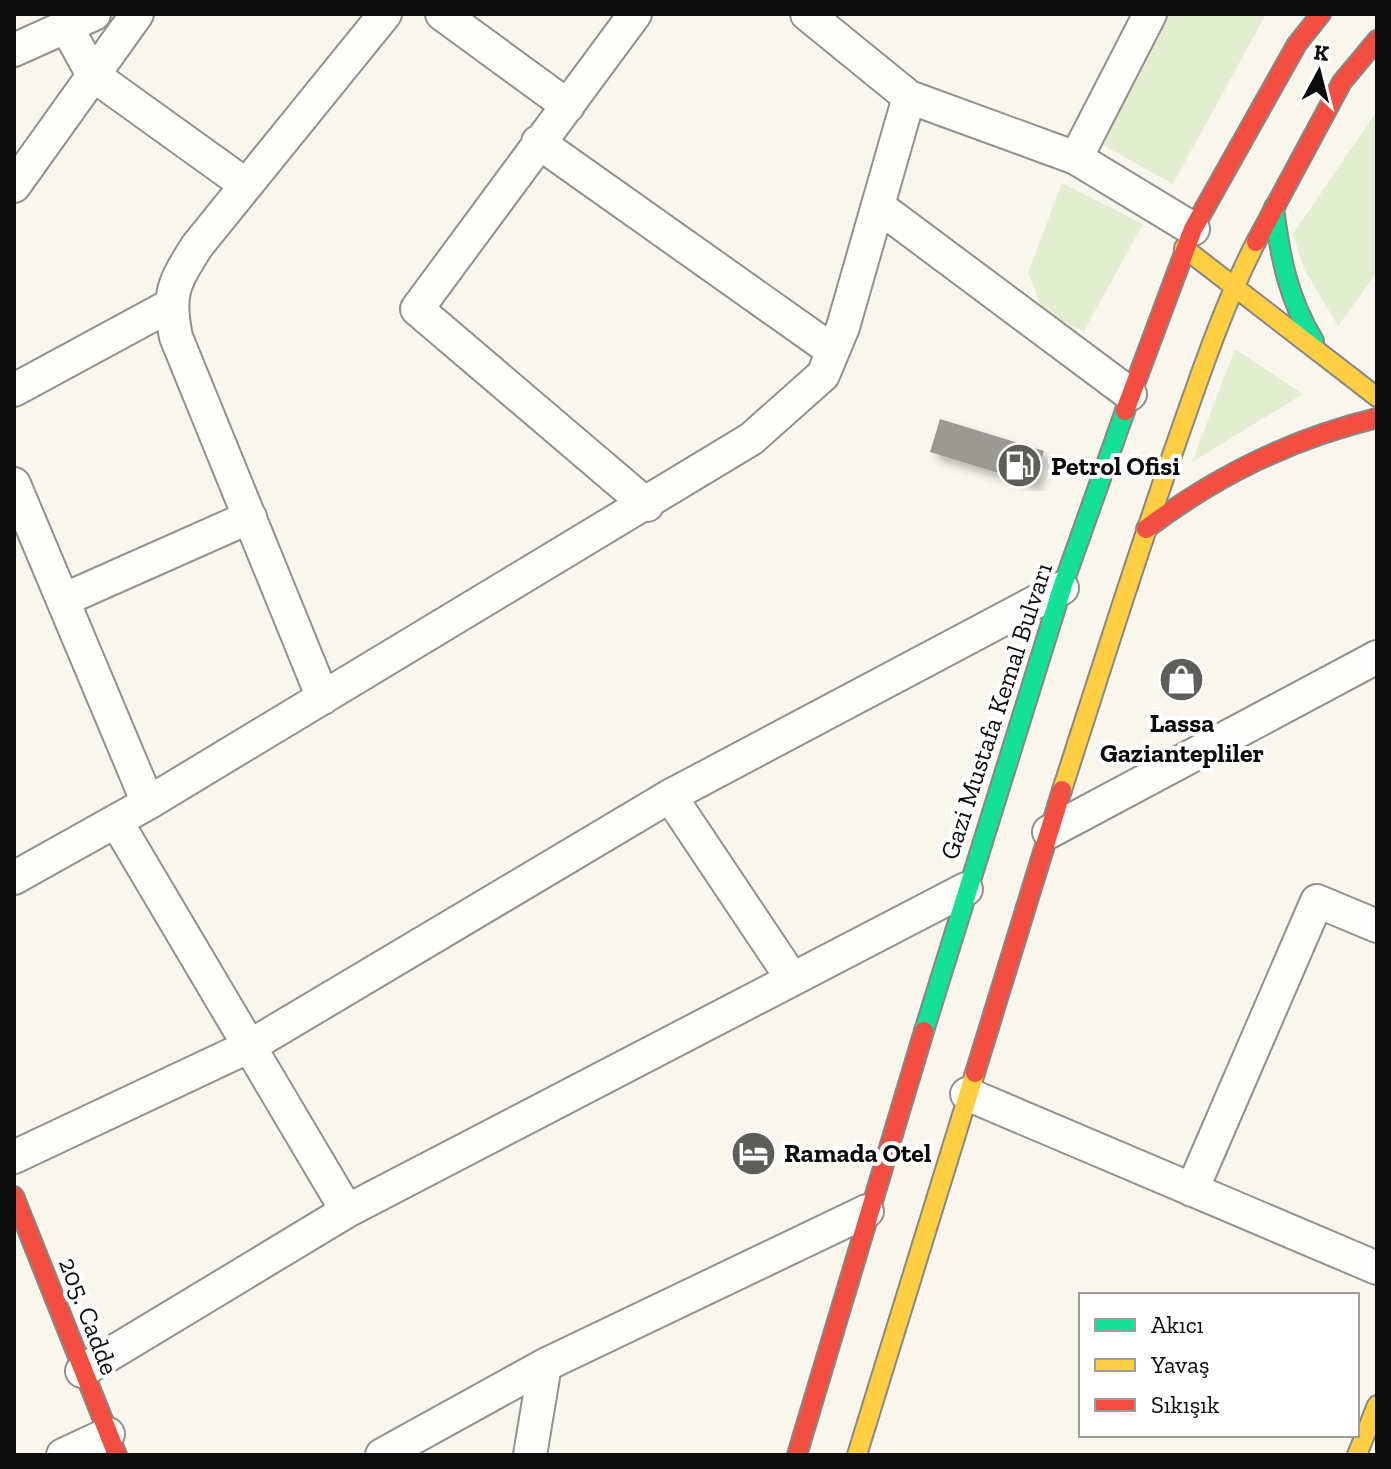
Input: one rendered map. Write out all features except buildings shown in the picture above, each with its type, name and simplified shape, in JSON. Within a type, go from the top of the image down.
[{"type":"main road","name":"Gazi Mustafa Kemal Bulvarı","points":[[797,1455],[867,1211],[966,889],[1062,588],[1130,394],[1189,239],[1297,44],[1321,14]]},
{"type":"main road","points":[[857,1455],[967,1094],[1146,529],[1234,285],[1342,82],[1377,40]]},
{"type":"main road","points":[[1274,207],[1280,273],[1297,315],[1321,353]]},
{"type":"main road","points":[[1189,239],[1234,285],[1377,397]]},
{"type":"main road","points":[[1234,285],[1246,322]]},
{"type":"main road","points":[[1279,345],[1289,352],[1321,353]]},
{"type":"main road","points":[[1146,529],[1180,502],[1251,460],[1321,430],[1377,418]]},
{"type":"main road","name":"205. Cadde","points":[[14,1196],[112,1445]]},
{"type":"main road","points":[[1357,1455],[1377,1405]]},
{"type":"street","points":[[14,186],[137,14]]},
{"type":"street","points":[[442,14],[568,106]]},
{"type":"street","points":[[635,14],[417,309],[647,505]]},
{"type":"street","points":[[807,14],[909,97],[1076,158],[1189,239]]},
{"type":"street","points":[[1076,158],[1150,14]]},
{"type":"street","points":[[323,698],[176,337],[169,306],[177,279],[197,246],[380,16]]},
{"type":"street","points":[[14,50],[80,21],[93,75],[246,185]]},
{"type":"street","points":[[14,878],[148,803],[647,505],[751,439],[823,375],[878,206],[909,97]]},
{"type":"street","points":[[538,142],[833,351]]},
{"type":"street","points":[[878,206],[1130,394]]},
{"type":"street","points":[[14,390],[169,306]]},
{"type":"street","points":[[14,484],[148,803]]},
{"type":"street","points":[[63,600],[250,517]]},
{"type":"street","points":[[14,1157],[250,1046],[670,796],[1062,588]]},
{"type":"street","points":[[1049,832],[1377,657]]},
{"type":"street","points":[[670,796],[791,977]]},
{"type":"street","points":[[116,821],[347,1211]]},
{"type":"street","points":[[82,1371],[347,1211],[791,977],[966,889]]},
{"type":"street","points":[[1192,1190],[1317,901],[1377,926]]},
{"type":"street","points":[[967,1094],[1377,1268]]},
{"type":"street","points":[[382,1455],[545,1365],[867,1211]]},
{"type":"street","points":[[530,1455],[545,1365]]},
{"type":"street","points":[[63,1455],[112,1445]]},
{"type":"green space","points":[[1170,14],[1266,14],[1173,184],[1099,143]]},
{"type":"green space","points":[[1377,111],[1377,272],[1338,326],[1304,269],[1293,234]]},
{"type":"green space","points":[[1062,183],[1143,224],[1084,331],[1045,315],[1028,273]]},
{"type":"green space","points":[[1235,349],[1303,394],[1192,462]]},
{"type":"traffic: fast","points":[[1274,207],[1286,277],[1314,341]]},
{"type":"traffic: fast","points":[[924,1031],[1062,588],[1125,411]]},
{"type":"traffic: slow","points":[[1062,790],[1195,390],[1223,315],[1256,242]]},
{"type":"traffic: slow","points":[[1184,248],[1377,397]]},
{"type":"traffic: slow","points":[[857,1455],[975,1073]]},
{"type":"traffic: slow","points":[[1357,1455],[1377,1405]]},
{"type":"traffic: jam","points":[[1125,411],[1193,229],[1297,44],[1321,14]]},
{"type":"traffic: jam","points":[[1256,242],[1342,82],[1377,40]]},
{"type":"traffic: jam","points":[[1146,529],[1200,492],[1256,461],[1315,437],[1377,418]]},
{"type":"traffic: jam","points":[[975,1073],[1062,790]]},
{"type":"traffic: jam","points":[[797,1455],[924,1031]]},
{"type":"traffic: jam","points":[[14,1196],[117,1455]]},
{"type":"place","name":"Petrol Ofisi","points":[[1020,466]]},
{"type":"place","name":"Lassa Gaziantepliler","points":[[1182,680]]},
{"type":"place","name":"Ramada Otel","points":[[753,1153]]}]
